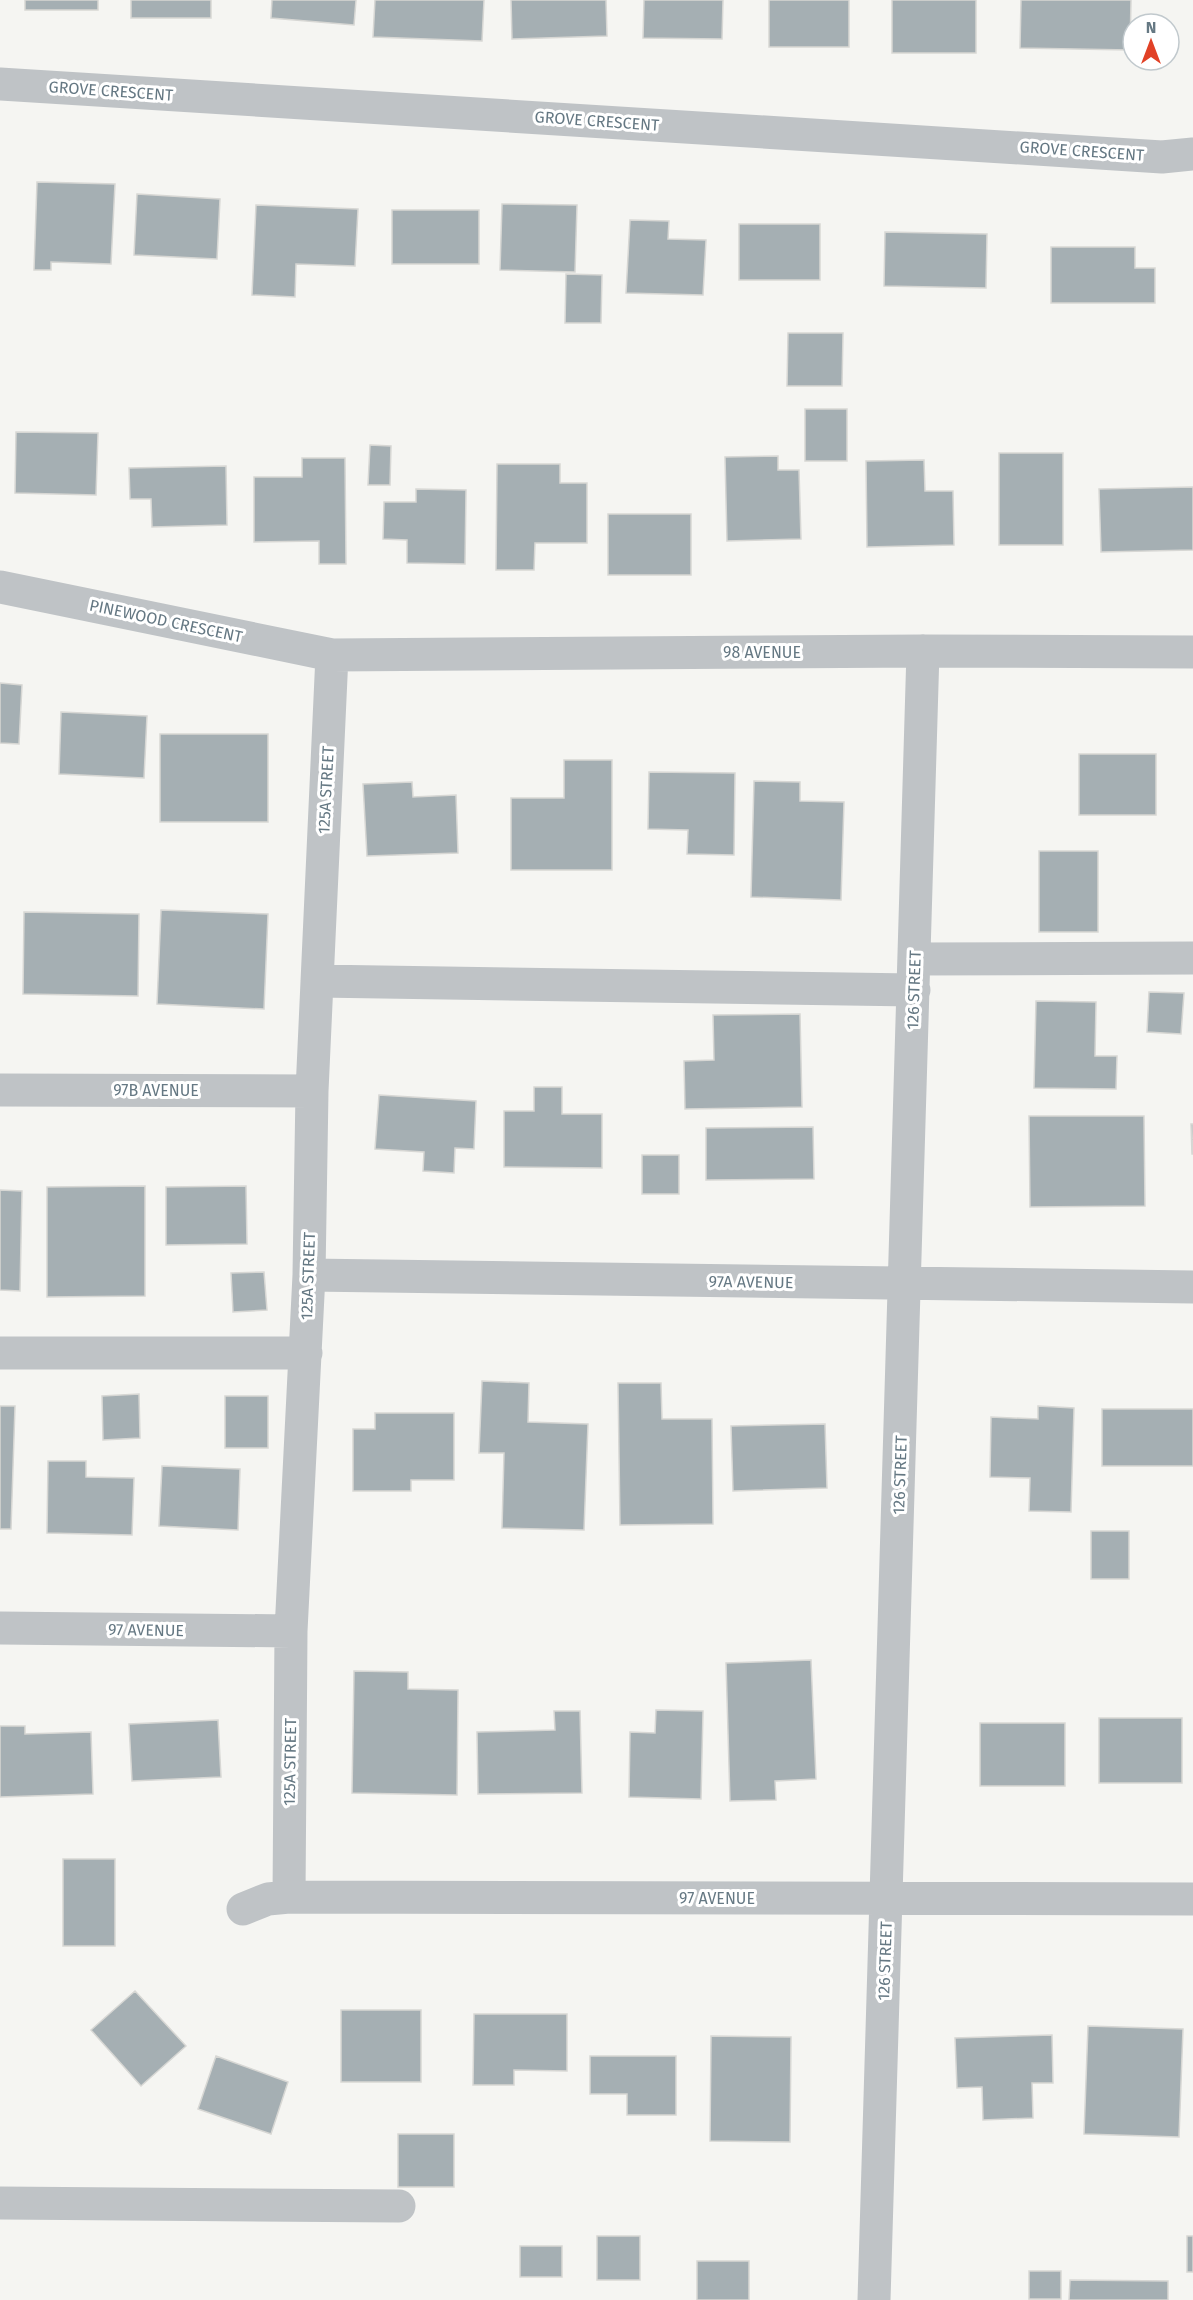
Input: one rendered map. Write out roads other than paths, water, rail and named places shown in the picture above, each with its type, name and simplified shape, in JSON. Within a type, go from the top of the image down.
[{"type":"street","name":"GROVE CRESCENT","points":[[0,84],[1139,155],[1193,154]]},
{"type":"street","name":"PINEWOOD CRESCENT","points":[[0,587],[332,655]]},
{"type":"street","name":"98 AVENUE","points":[[332,655],[923,651],[1193,652]]},
{"type":"street","name":"126 STREET","points":[[874,2300],[906,1285],[923,651]]},
{"type":"street","name":"125A STREET","points":[[289,1897],[291,1632],[306,1353],[312,1090],[332,655]]},
{"type":"street","points":[[317,981],[914,975],[1193,958]]},
{"type":"street","name":"97B AVENUE","points":[[0,1090],[312,1090]]},
{"type":"street","name":"97A AVENUE","points":[[309,1275],[906,1285],[1193,1287]]},
{"type":"street","points":[[0,1353],[306,1353]]},
{"type":"street","name":"97 AVENUE","points":[[0,1628],[291,1632]]},
{"type":"street","name":"97 AVENUE","points":[[243,1909],[268,1899],[289,1897],[1193,1899]]},
{"type":"street","points":[[0,2203],[399,2206]]}]
